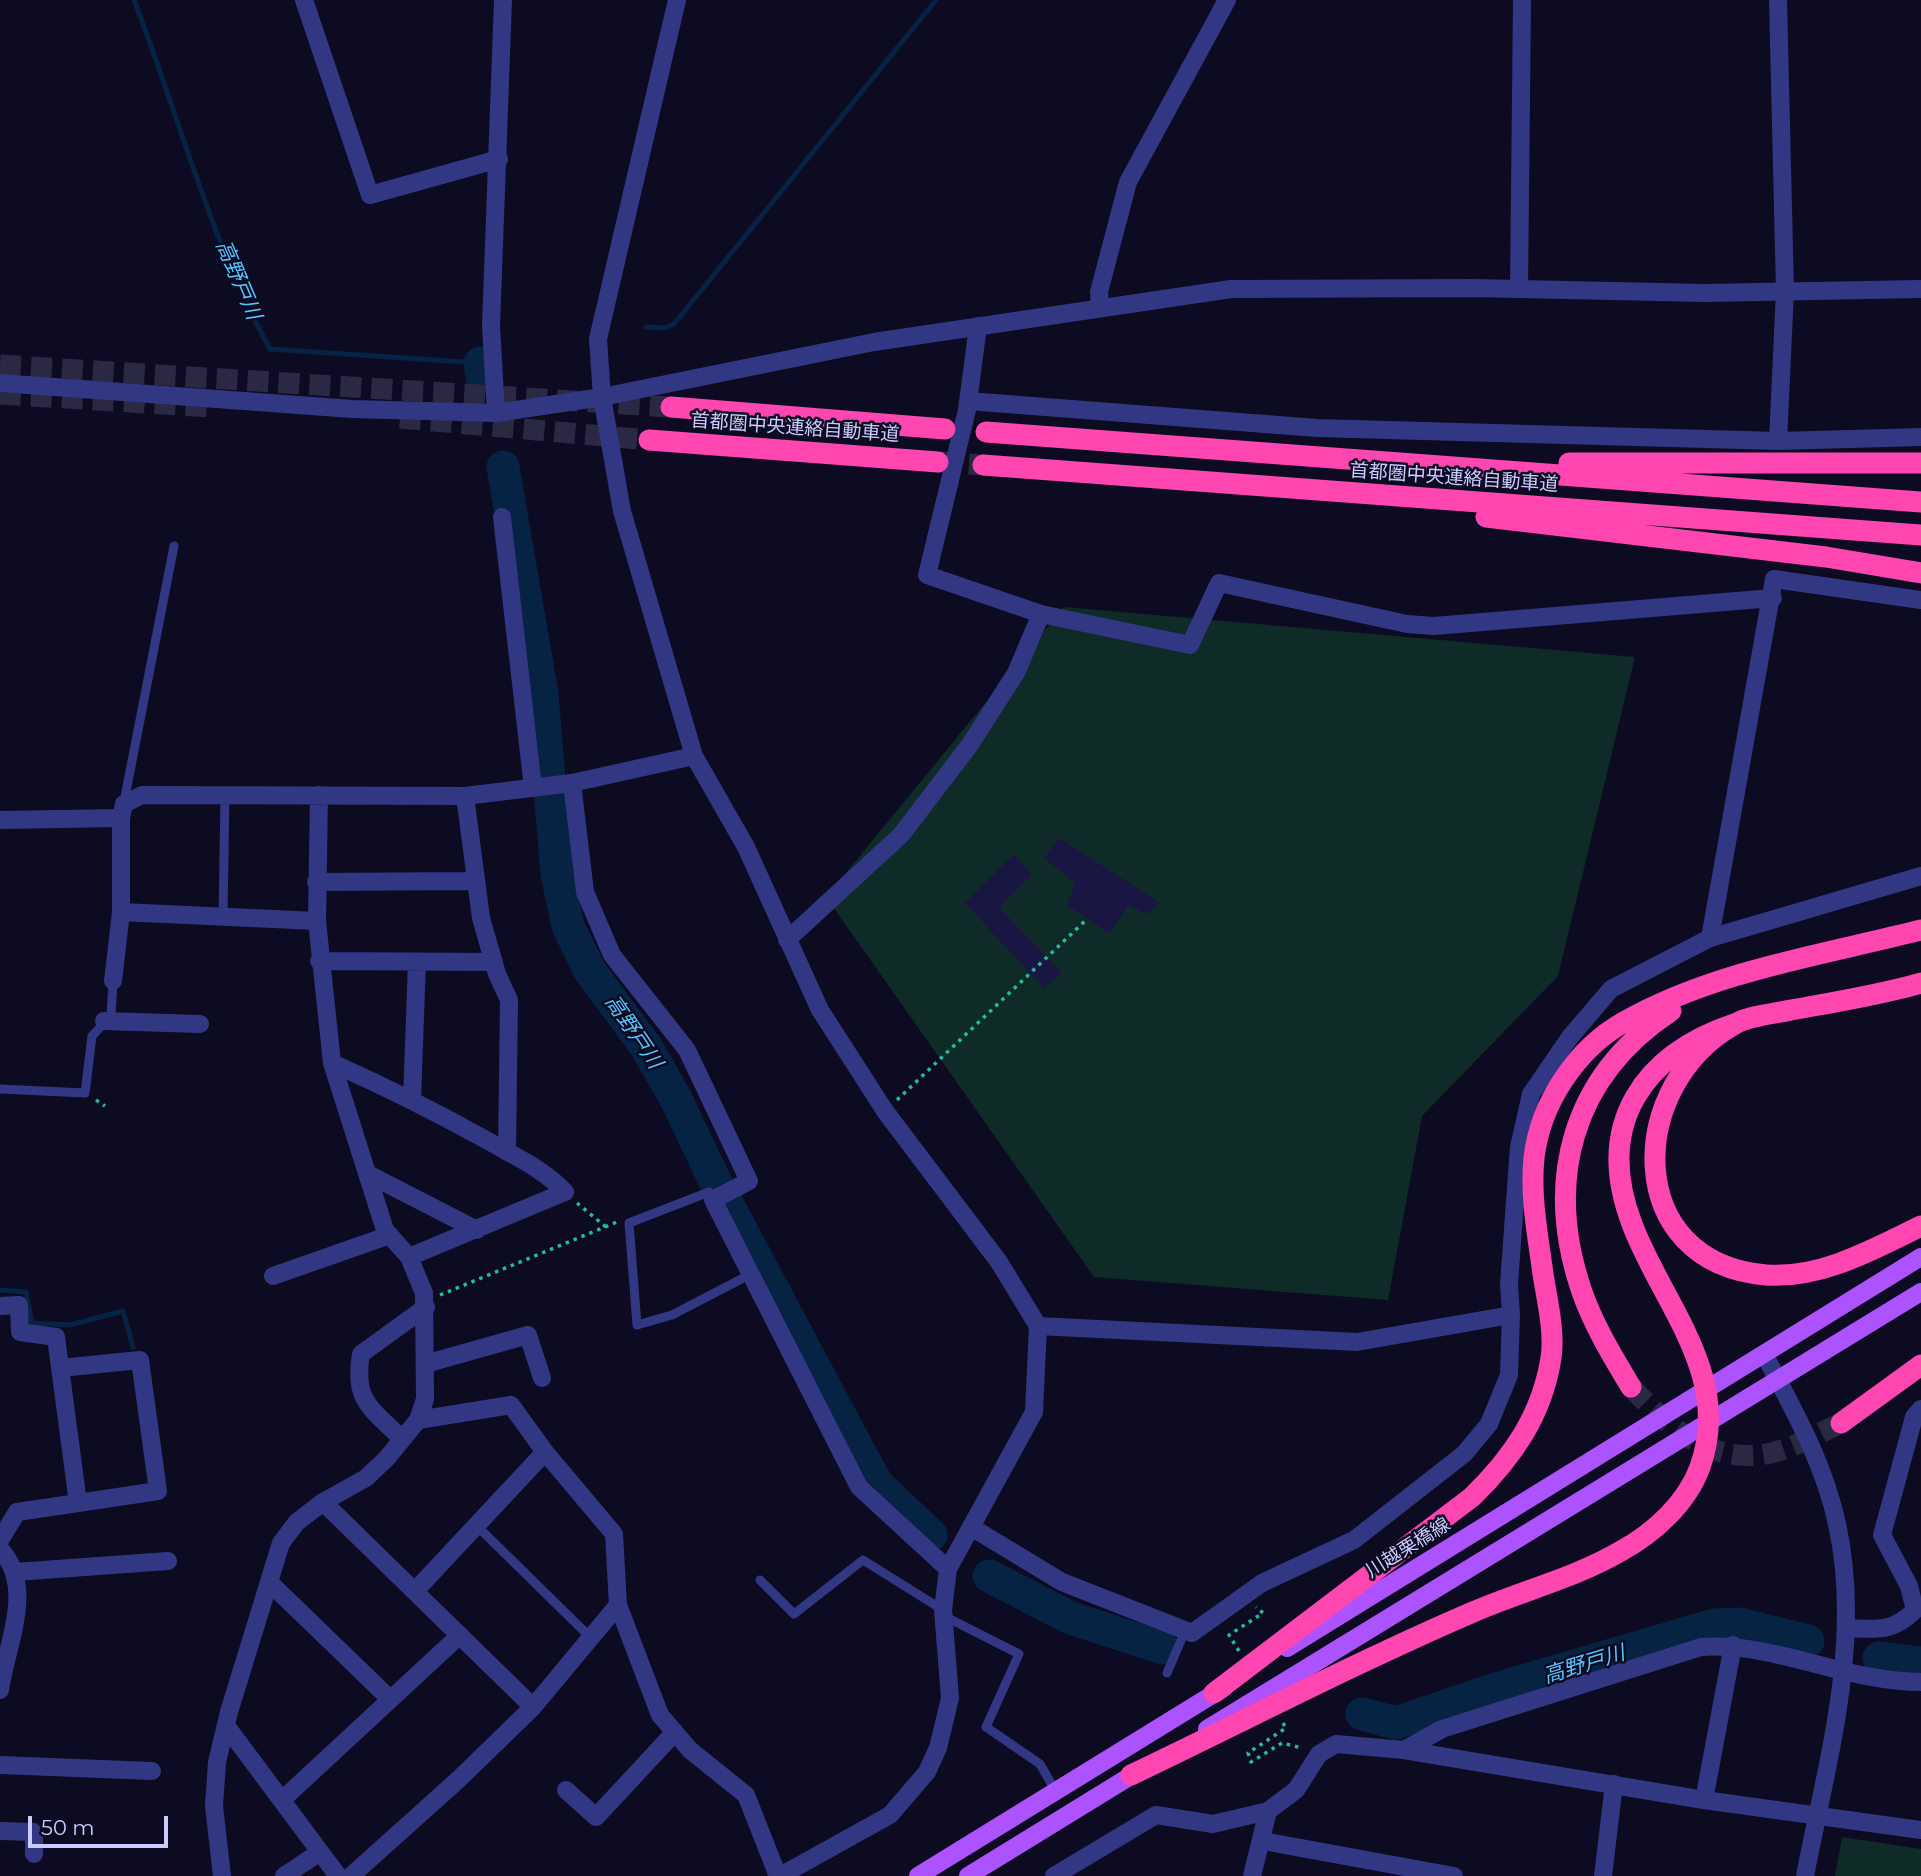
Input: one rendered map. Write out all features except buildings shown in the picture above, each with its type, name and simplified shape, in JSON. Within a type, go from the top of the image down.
[{"type":"highway","name":"首都圏中央連絡自動車道","points":[[671,407],[945,429]]},
{"type":"highway","name":"首都圏中央連絡自動車道","points":[[986,432],[1921,502]]},
{"type":"highway","name":"首都圏中央連絡自動車道","points":[[649,440],[938,462]]},
{"type":"highway","points":[[1378,462],[1921,463]]},
{"type":"highway","name":"首都圏中央連絡自動車道","points":[[983,465],[1921,534]]},
{"type":"highway","points":[[1313,490],[1486,517],[1826,557],[1921,573]]},
{"type":"highway","points":[[1214,1693],[1472,1497],[1505,1465],[1528,1429],[1544,1394],[1551,1354],[1533,1205],[1534,1158],[1544,1117],[1564,1079],[1590,1047],[1622,1023],[1657,1005],[1706,988],[1921,930]]},
{"type":"highway","points":[[1131,1775],[1473,1612],[1621,1551],[1667,1517],[1686,1494],[1700,1468],[1708,1438],[1706,1389],[1687,1329],[1632,1224],[1623,1186],[1621,1149],[1626,1117],[1643,1083],[1669,1055],[1701,1035],[1737,1023],[1921,983]]},
{"type":"highway","points":[[1631,1387],[1603,1338],[1582,1293],[1569,1241],[1565,1191],[1568,1154],[1578,1119],[1595,1086],[1620,1051],[1651,1024],[1706,988]]},
{"type":"highway","points":[[1737,1023],[1706,1043],[1687,1064],[1668,1094],[1657,1125],[1652,1156],[1656,1186],[1668,1214],[1685,1238],[1707,1257],[1737,1270],[1768,1275],[1800,1273],[1836,1264],[1921,1226]]},
{"type":"highway","points":[[1841,1423],[1921,1365]]},
{"type":"main road","name":"川越栗橋線","points":[[918,1876],[1921,1257]]},
{"type":"main road","points":[[968,1876],[1921,1292]]},
{"type":"street","points":[[304,0],[370,195],[499,159]]},
{"type":"street","points":[[496,413],[491,326],[503,0]]},
{"type":"street","points":[[418,1420],[511,1405],[545,1452],[614,1534],[618,1605],[660,1714],[690,1750],[746,1795],[779,1876],[890,1815],[926,1772],[945,1727],[950,1698],[943,1613],[948,1569],[1034,1412],[1038,1326],[999,1262],[885,1111],[820,1010],[746,847],[694,756],[622,511],[602,397],[598,339],[677,0]]},
{"type":"street","points":[[1100,308],[1099,292],[1128,182],[1227,0]]},
{"type":"street","points":[[1519,289],[1522,0]]},
{"type":"street","points":[[1778,441],[1785,291],[1779,0]]},
{"type":"street","points":[[0,383],[352,409],[496,413],[602,397],[874,342],[1231,289],[1519,289],[1705,293],[1921,289]]},
{"type":"street","points":[[978,326],[968,401],[927,575],[1041,614],[1190,645],[1219,583],[1407,624],[1434,626],[1773,598]]},
{"type":"street","points":[[968,401],[1317,428],[1778,441],[1921,437]]},
{"type":"street","points":[[502,517],[533,788]]},
{"type":"street","points":[[1710,938],[1773,598],[1774,579],[1921,600]]},
{"type":"street","points":[[787,940],[901,835],[961,757],[1016,673],[1041,614]]},
{"type":"street","points":[[0,820],[122,811],[142,795],[465,796],[572,783],[694,756]]},
{"type":"street","points":[[572,783],[585,892],[612,955],[687,1050],[749,1181],[713,1200],[859,1487],[948,1569]]},
{"type":"street","points":[[222,1876],[214,1806],[217,1762],[281,1543],[297,1522],[323,1502],[366,1478],[418,1420],[425,1398],[426,1304],[409,1256],[385,1230],[332,1063],[319,961],[317,921],[319,795]]},
{"type":"street","points":[[465,796],[475,881],[494,962],[509,1000],[507,1152]]},
{"type":"street","points":[[113,981],[121,912],[122,811]]},
{"type":"street","points":[[971,1527],[1062,1582],[1192,1633],[1262,1583],[1354,1539],[1464,1454],[1489,1424],[1509,1375],[1509,1284],[1519,1147],[1531,1094],[1570,1037],[1611,989],[1710,938],[1921,876]]},
{"type":"street","points":[[316,882],[475,881]]},
{"type":"street","points":[[121,912],[317,921]]},
{"type":"street","points":[[319,961],[494,962]]},
{"type":"street","points":[[412,1099],[418,961]]},
{"type":"street","points":[[104,1021],[200,1024]]},
{"type":"street","points":[[332,1063],[412,1099],[553,1179],[565,1192],[409,1256]]},
{"type":"street","points":[[368,1174],[477,1230]]},
{"type":"street","points":[[273,1276],[390,1235]]},
{"type":"street","points":[[402,1439],[365,1401],[357,1380],[361,1354],[426,1304]]},
{"type":"street","points":[[0,1306],[19,1305],[20,1332],[56,1337],[78,1503]]},
{"type":"street","points":[[1038,1326],[1357,1342],[1511,1315]]},
{"type":"street","points":[[425,1364],[528,1335],[542,1378]]},
{"type":"street","points":[[1764,1354],[1802,1425],[1837,1523],[1844,1570],[1844,1672],[1805,1876]]},
{"type":"street","points":[[0,1540],[17,1512],[158,1491],[140,1360],[60,1368]]},
{"type":"street","points":[[1846,1628],[1886,1629],[1903,1622],[1914,1610],[1909,1586],[1882,1535],[1914,1417],[1921,1409]]},
{"type":"street","points":[[415,1591],[545,1452]]},
{"type":"street","points":[[323,1502],[533,1707]]},
{"type":"street","points":[[0,1549],[15,1572],[18,1608],[0,1690]]},
{"type":"street","points":[[15,1572],[168,1561]]},
{"type":"street","points":[[269,1582],[390,1699]]},
{"type":"street","points":[[351,1876],[459,1779],[533,1707],[618,1605]]},
{"type":"street","points":[[282,1800],[460,1635]]},
{"type":"street","points":[[1704,1800],[1733,1645]]},
{"type":"street","points":[[1404,1750],[1442,1729],[1701,1647],[1733,1645],[1844,1672],[1921,1682]]},
{"type":"street","points":[[227,1727],[338,1876]]},
{"type":"street","points":[[566,1790],[596,1817],[675,1732]]},
{"type":"street","points":[[1063,1875],[1156,1815],[1213,1824],[1268,1811],[1296,1790],[1319,1754],[1336,1744],[1404,1750],[1704,1800],[1921,1830]]},
{"type":"street","points":[[0,1765],[152,1770]]},
{"type":"street","points":[[1603,1876],[1614,1783]]},
{"type":"street","points":[[1252,1876],[1263,1841],[1268,1811]]},
{"type":"street","points":[[0,1831],[34,1832],[34,1854]]},
{"type":"street","points":[[1263,1841],[1454,1876]]},
{"type":"street","points":[[284,1876],[320,1852]]},
{"type":"lane","points":[[122,811],[174,546]]},
{"type":"lane","points":[[223,917],[225,794]]},
{"type":"lane","points":[[0,1089],[85,1093],[92,1037],[111,1016],[113,981]]},
{"type":"lane","points":[[713,1200],[709,1192],[629,1223],[637,1325],[672,1315],[751,1274]]},
{"type":"lane","points":[[476,1525],[590,1637]]},
{"type":"lane","points":[[760,1580],[794,1614],[863,1560],[943,1613],[1019,1654],[986,1727],[1040,1764],[1056,1792]]},
{"type":"lane","points":[[1167,1673],[1185,1631]]},
{"type":"path","points":[[885,1111],[1086,920]]},
{"type":"path","points":[[565,1192],[607,1227]]},
{"type":"path","points":[[426,1304],[619,1221]]},
{"type":"path","points":[[1286,1728],[1248,1753],[1251,1762],[1282,1742],[1319,1754]]},
{"type":"green space","points":[[1064,607],[1635,657],[1558,976],[1422,1116],[1388,1300],[1094,1277],[826,897]]},
{"type":"green space","points":[[1842,1837],[1921,1849],[1921,1876],[1835,1876]]},
{"type":"waterway","name":"高野戸川","points":[[134,0],[212,221],[270,349],[480,363]]},
{"type":"waterway","points":[[646,327],[665,328],[674,324],[936,0]]},
{"type":"waterway","name":"高野戸川","points":[[480,363],[482,376]]},
{"type":"waterway","name":"高野戸川","points":[[503,467],[542,694],[557,874],[568,926],[590,971],[647,1048],[676,1099],[714,1179],[878,1485],[931,1535]]},
{"type":"waterway","points":[[0,1290],[26,1292],[32,1323],[70,1325],[123,1311],[133,1347]]},
{"type":"waterway","name":"高野戸川","points":[[989,1576],[1071,1618],[1163,1648]]},
{"type":"waterway","name":"高野戸川","points":[[1362,1714],[1396,1723],[1492,1690],[1714,1625],[1739,1624],[1808,1641]]},
{"type":"waterway","name":"高野戸川","points":[[1879,1658],[1921,1663]]},
{"type":"tunnel","points":[[0,365],[671,407]]},
{"type":"tunnel","points":[[0,394],[211,407]]},
{"type":"tunnel","points":[[400,418],[649,440]]},
{"type":"tunnel","points":[[938,462],[983,465]]},
{"type":"tunnel","points":[[1631,1387],[1674,1428],[1707,1447],[1726,1453],[1745,1456],[1776,1452],[1841,1423]]}]
